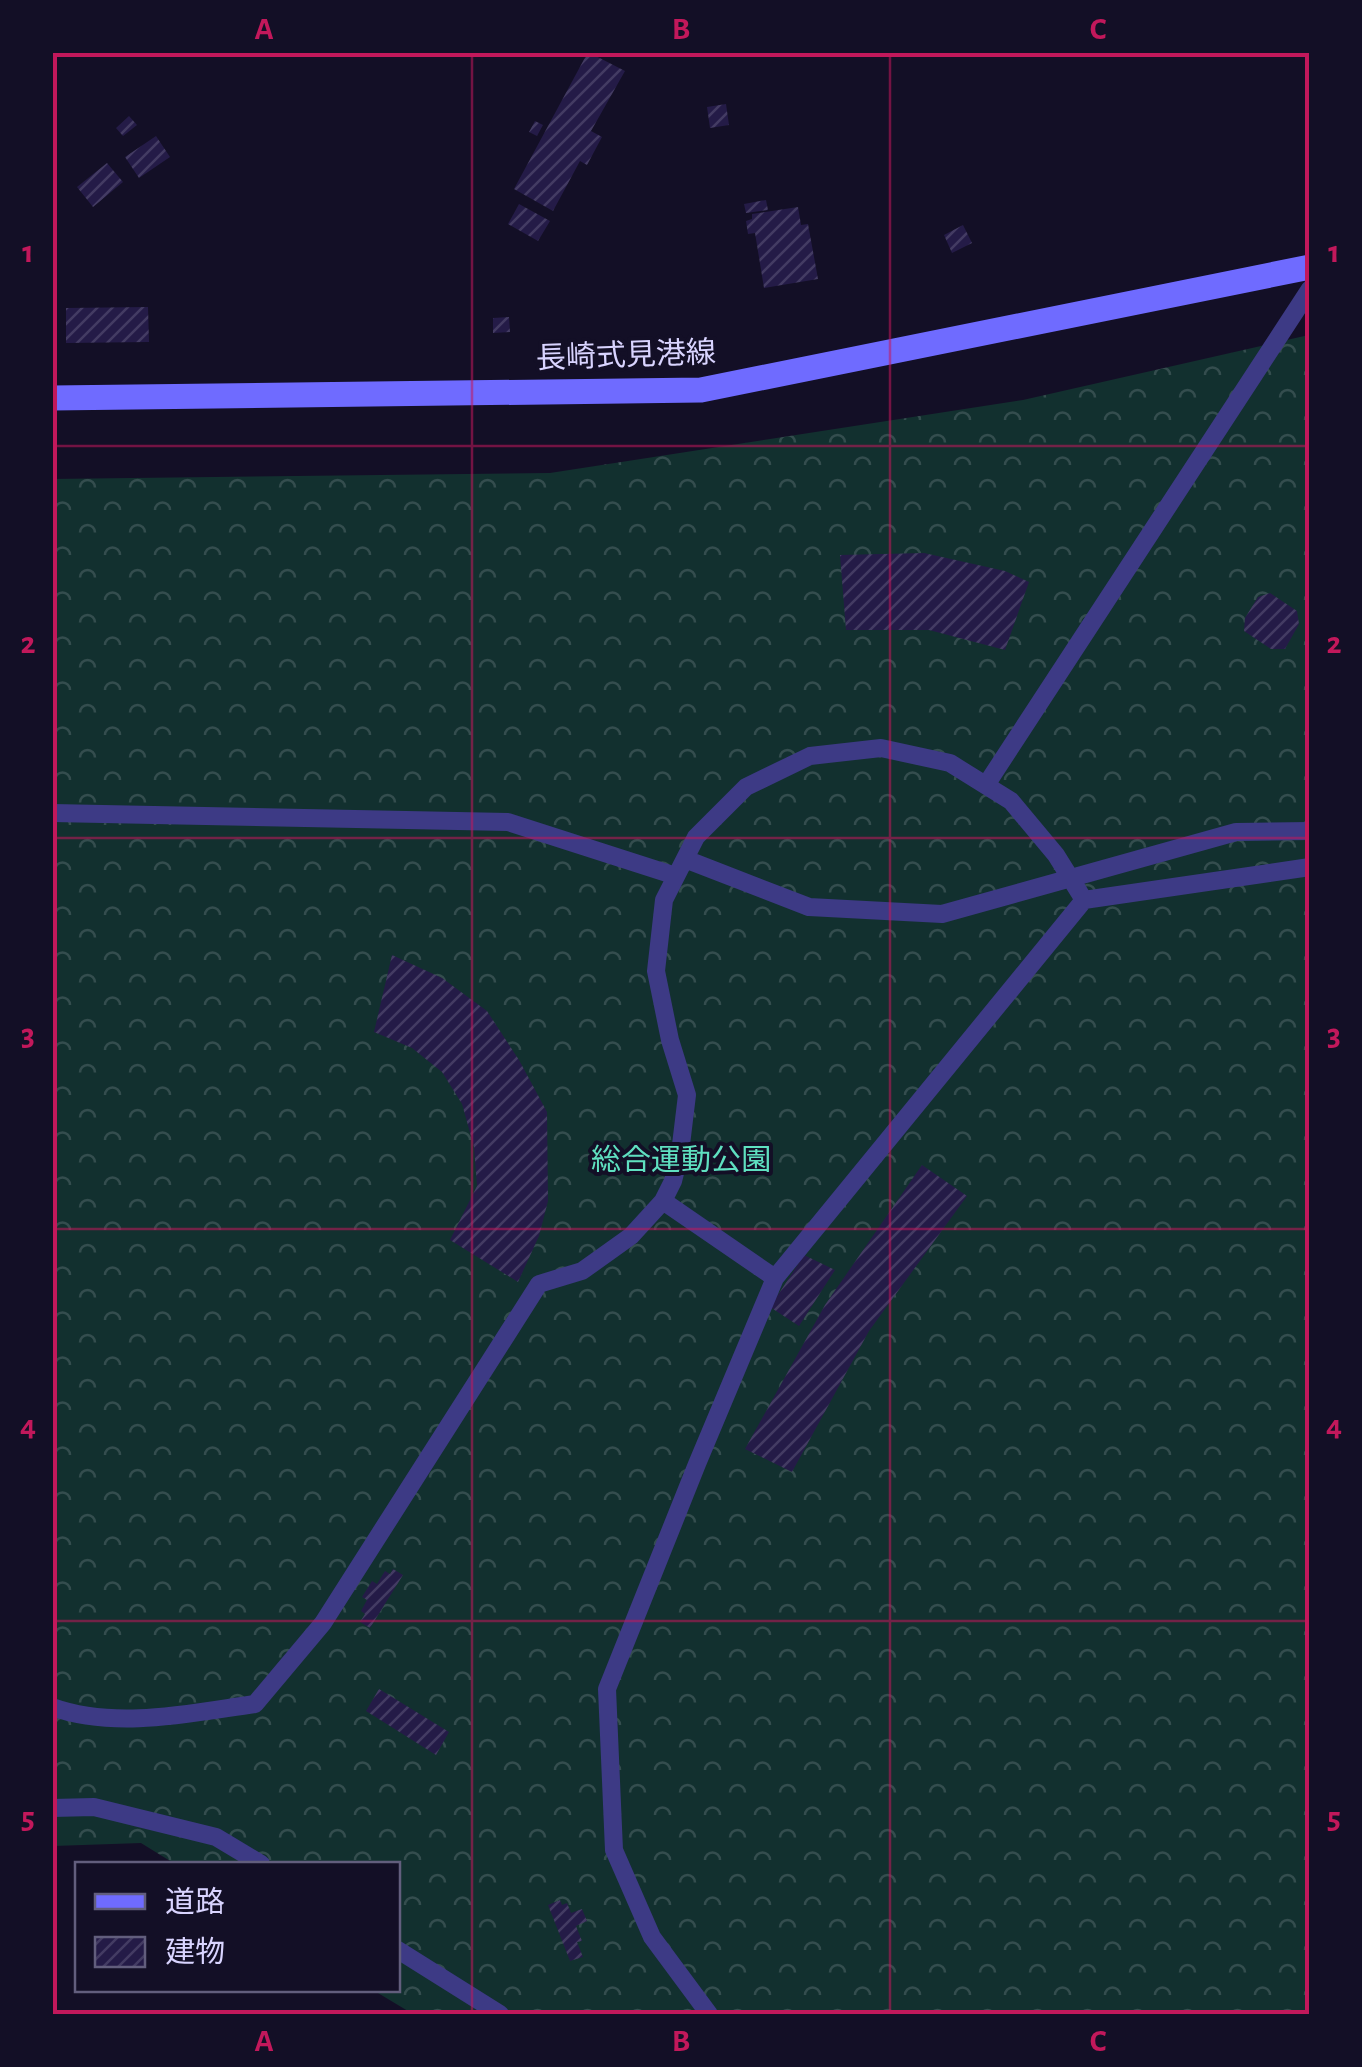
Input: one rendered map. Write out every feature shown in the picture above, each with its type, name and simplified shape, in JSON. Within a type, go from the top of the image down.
[{"type":"main road","name":"長崎式見港線","points":[[52,398],[700,390],[1310,267]]},
{"type":"lane","points":[[986,785],[1310,289]]},
{"type":"lane","points":[[52,1708],[74,1715],[160,1717],[255,1704],[324,1624],[539,1284],[582,1270],[631,1236],[664,1201],[680,1153],[687,1094],[670,1040],[656,970],[664,900],[696,837],[746,787],[810,756],[881,748],[950,763],[1011,800],[1084,900]]},
{"type":"lane","points":[[52,813],[508,822],[810,907],[942,914],[1236,832],[1310,831]]},
{"type":"lane","points":[[709,2014],[652,1937],[614,1850],[608,1689],[696,1464],[775,1278],[1084,900],[1310,868]]},
{"type":"lane","points":[[664,1201],[775,1278]]},
{"type":"lane","points":[[52,1808],[94,1807],[216,1836],[258,1862]]},
{"type":"lane","points":[[400,1951],[500,2014]]},
{"type":"green space","name":"総合運動公園","points":[[1309,335],[1309,2014],[413,2014],[376,1992],[400,1992],[400,1862],[172,1862],[141,1843],[53,1846],[52,479],[550,473],[1023,400]]},
{"type":"building","points":[[588,52],[625,71],[591,131],[602,137],[587,165],[580,161],[553,211],[514,189]]},
{"type":"building","points":[[726,104],[729,125],[710,128],[707,107]]},
{"type":"building","points":[[129,116],[137,125],[123,136],[116,128]]},
{"type":"building","points":[[535,121],[543,125],[537,136],[529,132]]},
{"type":"building","points":[[156,136],[170,157],[139,178],[125,157]]},
{"type":"building","points":[[107,163],[123,182],[93,207],[77,187]]},
{"type":"building","points":[[766,200],[768,210],[746,213],[744,204]]},
{"type":"building","points":[[519,204],[550,221],[538,241],[508,224]]},
{"type":"building","points":[[798,207],[801,225],[808,224],[818,279],[764,288],[755,233],[748,234],[746,221],[752,219],[752,214]]},
{"type":"building","points":[[963,225],[972,243],[952,253],[944,235]]},
{"type":"building","points":[[148,307],[149,342],[66,343],[66,308]]},
{"type":"building","points":[[509,317],[510,332],[493,333],[493,318]]},
{"type":"building","points":[[924,553],[1005,571],[1029,582],[1005,650],[929,630],[846,630],[840,555]]},
{"type":"building","points":[[1270,593],[1297,611],[1299,624],[1285,649],[1271,649],[1244,631],[1245,618],[1258,597]]},
{"type":"building","points":[[392,955],[442,978],[487,1011],[547,1112],[548,1201],[539,1236],[518,1282],[450,1240],[477,1186],[474,1147],[462,1104],[442,1072],[412,1048],[374,1032]]},
{"type":"building","points":[[922,1165],[967,1196],[869,1331],[792,1472],[745,1449],[825,1305]]},
{"type":"building","points":[[804,1255],[835,1270],[799,1326],[770,1307]]},
{"type":"building","points":[[393,1569],[403,1575],[370,1628],[360,1622],[367,1600],[362,1597],[372,1581],[377,1584],[385,1571],[390,1574]]},
{"type":"building","points":[[379,1689],[449,1732],[436,1755],[366,1711]]},
{"type":"building","points":[[560,1900],[562,1905],[567,1903],[571,1913],[582,1909],[587,1921],[576,1926],[583,1957],[570,1961],[548,1905]]}]
